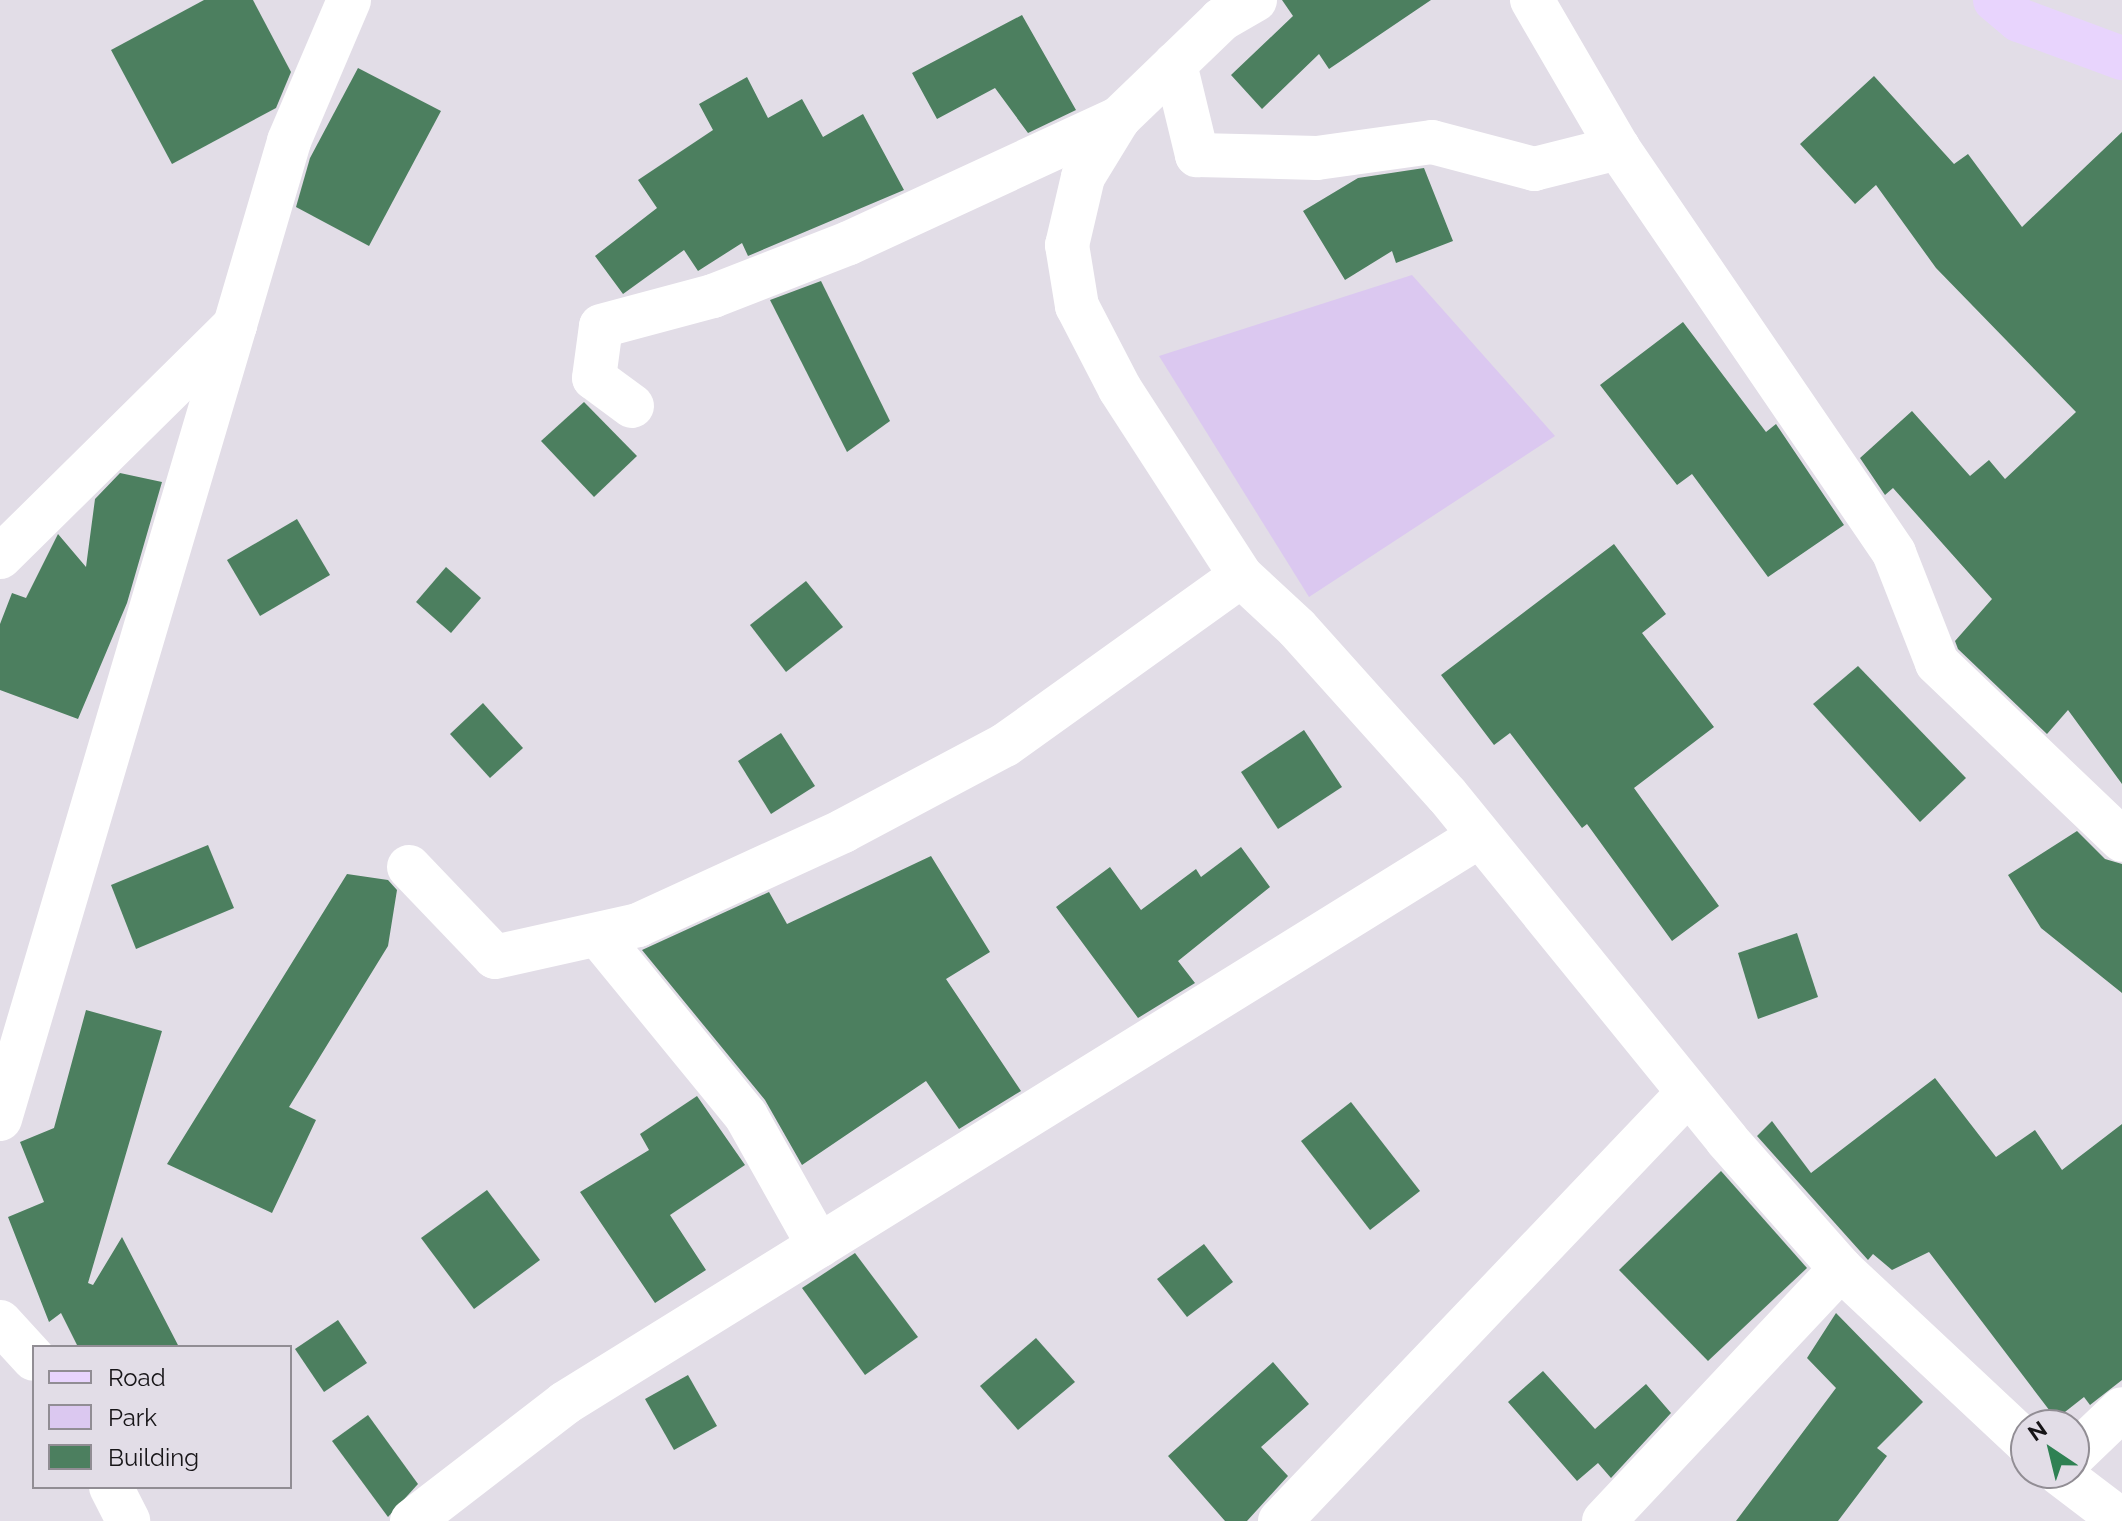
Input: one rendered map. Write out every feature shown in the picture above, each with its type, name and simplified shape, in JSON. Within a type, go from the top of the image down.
[{"type":"main road","points":[[1995,0],[2019,20],[2122,58]]},
{"type":"street","points":[[0,1119],[289,141],[349,0]]},
{"type":"street","points":[[1255,0],[1221,20],[1119,118],[1083,177],[1067,245],[1077,306],[1120,389],[1241,576],[1297,628],[1480,836],[1688,1093],[1841,1269],[2010,1427]]},
{"type":"street","points":[[1532,0],[1618,148],[1894,553],[1937,663],[2122,840]]},
{"type":"street","points":[[1175,64],[1197,155],[1317,158],[1432,142],[1534,169],[1618,148]]},
{"type":"street","points":[[632,406],[594,378],[601,326],[713,296],[849,243],[1119,118]]},
{"type":"street","points":[[0,557],[235,325]]},
{"type":"street","points":[[409,867],[495,957],[638,925],[843,831],[1005,745],[1241,576]]},
{"type":"street","points":[[412,1521],[565,1403],[1480,836]]},
{"type":"street","points":[[598,935],[746,1116],[819,1246]]},
{"type":"street","points":[[1280,1521],[1688,1093]]},
{"type":"street","points":[[1604,1521],[1841,1269]]},
{"type":"street","points":[[0,1322],[32,1357]]},
{"type":"street","points":[[2090,1440],[2122,1409]]},
{"type":"street","points":[[112,1489],[128,1521]]},
{"type":"street","points":[[2080,1489],[2122,1521]]},
{"type":"green space","points":[[1412,275],[1555,436],[1309,597],[1159,356]]},
{"type":"building","points":[[204,0],[253,0],[291,72],[276,108],[172,164],[111,50]]},
{"type":"building","points":[[1282,0],[1431,0],[1329,69],[1319,54],[1262,109],[1231,75],[1293,16]]},
{"type":"building","points":[[1022,15],[1076,110],[1028,133],[995,88],[937,119],[912,73]]},
{"type":"building","points":[[358,68],[441,111],[369,246],[296,207],[310,158]]},
{"type":"building","points":[[1874,76],[1954,164],[1968,154],[2022,227],[2122,132],[2122,784],[2068,710],[2047,734],[1958,649],[1955,641],[1992,599],[1893,488],[1885,495],[1860,458],[1912,411],[1970,476],[1989,460],[2005,479],[2076,412],[1936,268],[1876,185],[1855,204],[1800,144]]},
{"type":"building","points":[[747,77],[768,118],[802,99],[823,137],[863,114],[904,190],[748,256],[742,243],[698,271],[684,250],[623,294],[595,256],[657,208],[638,180],[713,130],[699,104]]},
{"type":"building","points":[[1424,168],[1453,241],[1396,263],[1392,251],[1345,280],[1303,211],[1358,178]]},
{"type":"building","points":[[821,281],[890,421],[847,452],[770,300]]},
{"type":"building","points":[[1683,322],[1766,432],[1776,424],[1844,525],[1768,577],[1692,474],[1677,485],[1600,385]]},
{"type":"building","points":[[584,402],[637,456],[594,497],[541,441]]},
{"type":"building","points":[[120,473],[162,482],[127,603],[78,719],[0,690],[0,624],[12,593],[26,598],[58,534],[86,567],[95,499]]},
{"type":"building","points":[[297,519],[330,575],[260,616],[227,560]]},
{"type":"building","points":[[1614,544],[1666,614],[1642,633],[1714,727],[1634,788],[1719,906],[1672,941],[1587,824],[1582,828],[1510,733],[1494,745],[1441,675]]},
{"type":"building","points":[[446,567],[481,598],[451,633],[416,602]]},
{"type":"building","points":[[806,581],[843,627],[786,672],[750,625]]},
{"type":"building","points":[[1858,666],[1966,778],[1920,822],[1813,704]]},
{"type":"building","points":[[483,703],[523,748],[490,778],[450,734]]},
{"type":"building","points":[[1304,730],[1342,787],[1278,829],[1241,772]]},
{"type":"building","points":[[781,733],[815,786],[771,814],[738,761]]},
{"type":"building","points":[[2077,831],[2105,859],[2122,864],[2122,993],[2041,928],[2008,875]]},
{"type":"building","points":[[208,845],[234,908],[136,949],[111,885]]},
{"type":"building","points":[[1241,847],[1270,887],[1178,961],[1195,983],[1138,1018],[1056,907],[1110,867],[1141,910],[1196,869],[1201,877]]},
{"type":"building","points":[[931,856],[990,952],[946,979],[1021,1091],[959,1129],[926,1081],[802,1165],[765,1100],[642,950],[769,892],[787,924]]},
{"type":"building","points":[[347,874],[388,880],[397,890],[388,946],[289,1107],[316,1120],[272,1213],[167,1164]]},
{"type":"building","points":[[1797,933],[1818,997],[1758,1019],[1738,953]]},
{"type":"building","points":[[86,1010],[162,1031],[88,1283],[93,1285],[122,1237],[178,1345],[77,1345],[61,1313],[49,1322],[8,1217],[44,1202],[20,1142],[54,1128]]},
{"type":"building","points":[[1935,1078],[1996,1157],[2035,1130],[2062,1170],[2122,1124],[2122,1380],[2090,1405],[2084,1397],[2069,1409],[2048,1409],[1929,1252],[1892,1270],[1873,1254],[1868,1260],[1757,1136],[1772,1121],[1811,1173]]},
{"type":"building","points":[[697,1096],[745,1165],[670,1215],[706,1270],[655,1303],[580,1192],[649,1150],[640,1134]]},
{"type":"building","points":[[1351,1102],[1420,1191],[1370,1230],[1301,1141]]},
{"type":"building","points":[[1721,1171],[1807,1268],[1708,1361],[1619,1270]]},
{"type":"building","points":[[487,1190],[540,1260],[474,1309],[421,1238]]},
{"type":"building","points":[[1204,1244],[1233,1282],[1187,1317],[1157,1279]]},
{"type":"building","points":[[855,1253],[918,1337],[865,1375],[802,1288]]},
{"type":"building","points":[[1836,1313],[1923,1402],[1877,1448],[1887,1456],[1838,1521],[1736,1521],[1836,1388],[1807,1358]]},
{"type":"building","points":[[338,1320],[367,1363],[324,1392],[295,1349]]},
{"type":"building","points":[[1036,1338],[1075,1382],[1018,1430],[980,1386]]},
{"type":"building","points":[[1273,1362],[1309,1404],[1261,1447],[1288,1476],[1247,1521],[1225,1521],[1168,1456]]},
{"type":"building","points":[[1543,1371],[1595,1429],[1646,1384],[1671,1413],[1611,1478],[1598,1463],[1577,1481],[1508,1402]]},
{"type":"building","points":[[688,1375],[717,1426],[674,1450],[645,1399]]},
{"type":"building","points":[[368,1415],[418,1484],[388,1517],[332,1441]]}]
